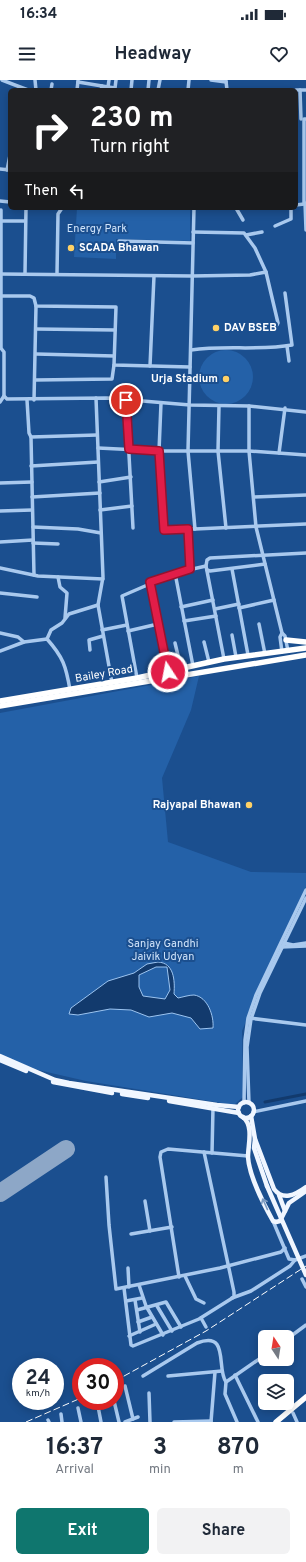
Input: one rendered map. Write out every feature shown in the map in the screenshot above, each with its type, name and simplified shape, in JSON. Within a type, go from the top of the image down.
[{"type":"highway","points":[[286,640],[306,642]]},
{"type":"highway","name":"Bailey Road","points":[[0,701],[112,683],[170,672],[180,668],[224,659],[248,655],[264,655],[306,648]]},
{"type":"highway","points":[[259,662],[231,665],[228,663],[231,661],[264,655]]},
{"type":"highway","name":"Bailey Road","points":[[0,706],[306,655]]},
{"type":"highway","points":[[170,672],[215,664],[218,665],[217,667],[201,672]]},
{"type":"highway","points":[[276,1422],[306,1397]]},
{"type":"highway","points":[[282,1422],[306,1402]]},
{"type":"main road","points":[[0,1056],[48,1078],[69,1083],[217,1105],[239,1107],[247,1103],[252,1106],[256,1139],[266,1170],[274,1189],[279,1195],[285,1211]]},
{"type":"main road","points":[[0,1060],[60,1085],[239,1113]]},
{"type":"main road","points":[[239,1107],[239,1113],[247,1122],[252,1146],[274,1206],[306,1275]]},
{"type":"main road","points":[[243,1118],[252,1114]]},
{"type":"main road","points":[[256,1139],[248,1156],[252,1173],[273,1221],[280,1221],[292,1201],[306,1191]]},
{"type":"main road","points":[[279,1195],[292,1195],[306,1187]]},
{"type":"street","points":[[2,80],[23,88]]},
{"type":"street","points":[[108,87],[109,80]]},
{"type":"street","points":[[78,81],[101,88],[115,88],[116,80]]},
{"type":"street","points":[[211,80],[226,81]]},
{"type":"street","points":[[51,88],[52,84]]},
{"type":"street","points":[[89,88],[90,84]]},
{"type":"street","points":[[306,90],[298,90],[304,119],[306,230]]},
{"type":"street","points":[[0,169],[8,170]]},
{"type":"street","points":[[0,402],[4,396],[4,352],[0,347],[2,296],[0,274],[1,210]]},
{"type":"street","points":[[25,274],[26,210]]},
{"type":"street","points":[[57,274],[58,214],[61,210]]},
{"type":"street","points":[[194,210],[188,451],[195,529]]},
{"type":"street","points":[[237,210],[243,220]]},
{"type":"street","points":[[275,226],[291,220],[291,210]]},
{"type":"street","points":[[0,221],[25,221]]},
{"type":"street","points":[[193,232],[244,233],[246,235],[262,232]]},
{"type":"street","points":[[246,235],[255,248],[266,272],[278,322],[277,325],[269,327]]},
{"type":"street","points":[[119,241],[193,243]]},
{"type":"street","points":[[0,274],[192,276],[250,275],[266,272]]},
{"type":"street","points":[[150,366],[154,276]]},
{"type":"street","points":[[191,350],[270,348],[292,344],[285,293]]},
{"type":"street","points":[[2,296],[30,296],[34,298],[36,306],[34,400]]},
{"type":"street","points":[[35,380],[112,379],[114,365],[116,307],[36,306]]},
{"type":"street","points":[[36,329],[115,330]]},
{"type":"street","points":[[287,346],[289,361]]},
{"type":"street","points":[[36,354],[114,356]]},
{"type":"street","points":[[114,365],[190,368]]},
{"type":"street","points":[[4,396],[7,399],[27,400],[96,398],[161,403],[249,406],[285,408],[306,412]]},
{"type":"street","points":[[96,398],[103,579],[98,605],[112,683]]},
{"type":"street","points":[[27,400],[29,433],[31,437],[34,575]]},
{"type":"street","points":[[126,400],[133,528]]},
{"type":"street","points":[[161,403],[159,451],[164,530],[306,524]]},
{"type":"street","points":[[219,406],[218,451],[226,528]]},
{"type":"street","points":[[249,406],[249,451],[256,527],[282,633],[286,640],[285,652]]},
{"type":"street","points":[[279,453],[285,408]]},
{"type":"street","points":[[31,437],[97,435]]},
{"type":"street","points":[[98,448],[159,451],[249,451],[306,455]]},
{"type":"street","points":[[31,466],[98,462]]},
{"type":"street","points":[[99,482],[131,477]]},
{"type":"street","points":[[0,479],[0,483],[32,482]]},
{"type":"street","points":[[32,496],[100,493]]},
{"type":"street","points":[[254,497],[306,495]]},
{"type":"street","points":[[100,510],[132,506]]},
{"type":"street","points":[[0,511],[32,510]]},
{"type":"street","points":[[33,527],[78,529],[101,533]]},
{"type":"street","points":[[188,529],[190,569]]},
{"type":"street","points":[[0,542],[58,544]]},
{"type":"street","points":[[224,659],[214,609],[207,560],[210,558],[262,554],[306,553]]},
{"type":"street","points":[[137,678],[122,596],[150,582],[190,569],[207,568],[210,572],[265,564]]},
{"type":"street","points":[[0,568],[34,575],[103,579]]},
{"type":"street","points":[[232,569],[248,655]]},
{"type":"street","points":[[174,573],[193,666]]},
{"type":"street","points":[[58,577],[61,588],[67,593],[65,618]]},
{"type":"street","points":[[150,582],[158,624],[170,672]]},
{"type":"street","points":[[0,593],[37,597]]},
{"type":"street","points":[[181,607],[213,600]]},
{"type":"street","points":[[214,609],[274,600]]},
{"type":"street","points":[[47,639],[51,630],[62,623],[71,613],[98,605]]},
{"type":"street","points":[[184,622],[216,616]]},
{"type":"street","points":[[128,631],[158,624]]},
{"type":"street","points":[[259,624],[264,655]]},
{"type":"street","points":[[102,630],[127,625]]},
{"type":"street","points":[[0,633],[19,637],[24,642]]},
{"type":"street","points":[[282,633],[280,637],[285,652]]},
{"type":"street","points":[[232,635],[236,657]]},
{"type":"street","points":[[90,650],[89,640],[103,636]]},
{"type":"street","points":[[0,651],[24,642],[47,639]]},
{"type":"street","points":[[47,639],[58,651],[65,663],[70,690]]},
{"type":"street","points":[[204,642],[209,662]]},
{"type":"street","points":[[175,643],[180,668]]},
{"type":"street","points":[[247,1103],[249,1018],[306,890]]},
{"type":"street","points":[[282,945],[306,898]]},
{"type":"street","points":[[282,945],[306,944]]},
{"type":"street","points":[[251,1013],[261,1020]]},
{"type":"street","points":[[249,1018],[306,1025]]},
{"type":"street","points":[[248,1024],[261,1020]]},
{"type":"street","points":[[252,1114],[306,1102]]},
{"type":"street","points":[[212,1153],[213,1108]]},
{"type":"street","points":[[179,1277],[160,1158],[161,1152],[168,1149],[248,1156]]},
{"type":"street","points":[[204,1152],[234,1292],[232,1298]]},
{"type":"street","points":[[106,1177],[116,1287],[118,1290],[229,1266],[281,1252],[284,1248]]},
{"type":"street","points":[[145,1201],[150,1231]]},
{"type":"street","points":[[273,1221],[289,1258],[295,1260]]},
{"type":"street","points":[[131,1234],[172,1227]]},
{"type":"street","points":[[124,1288],[129,1336],[133,1346],[163,1335],[201,1318],[232,1298],[251,1291],[290,1266],[295,1260],[306,1256]]},
{"type":"street","points":[[128,1268],[129,1287]]},
{"type":"street","points":[[185,1276],[196,1299],[204,1303]]},
{"type":"street","points":[[302,1279],[306,1287]]},
{"type":"street","points":[[139,1285],[142,1298],[163,1335]]},
{"type":"street","points":[[126,1301],[142,1298]]},
{"type":"street","points":[[136,1300],[140,1332]]},
{"type":"street","points":[[137,1310],[157,1306],[166,1302],[181,1327]]},
{"type":"street","points":[[157,1306],[172,1331]]},
{"type":"street","points":[[138,1322],[152,1317]]},
{"type":"street","points":[[201,1318],[206,1327]]},
{"type":"street","points":[[129,1336],[156,1324]]},
{"type":"street","points":[[294,1334],[306,1325]]},
{"type":"street","points":[[143,1376],[198,1344],[207,1341],[213,1342],[218,1346],[221,1355],[222,1371],[226,1382],[225,1394],[237,1422]]},
{"type":"street","points":[[226,1382],[258,1360]]},
{"type":"street","points":[[168,1376],[222,1371]]},
{"type":"street","points":[[174,1422],[211,1422],[215,1372]]},
{"type":"street","points":[[235,1375],[258,1422]]},
{"type":"street","points":[[126,1386],[132,1419]]},
{"type":"street","points":[[149,1393],[150,1422]]},
{"type":"street","points":[[78,1410],[81,1422]]},
{"type":"street","points":[[99,1410],[101,1422]]},
{"type":"street","points":[[116,1410],[119,1422]]},
{"type":"street","points":[[293,1413],[297,1422]]},
{"type":"street","points":[[61,1414],[62,1422]]},
{"type":"street","points":[[125,1422],[138,1417]]},
{"type":"green space","name":"Energy Park","points":[[77,210],[190,210],[190,241],[116,239],[116,259],[74,257]]},
{"type":"green space","name":"Urja Stadium","points":[[226,350],[236,352],[245,358],[251,367],[253,377],[251,387],[245,396],[236,402],[226,404],[216,402],[207,396],[201,387],[199,377],[201,367],[207,358],[216,352]]},
{"type":"green space","name":"Sanjay Gandhi Jaivik Udyan","points":[[199,676],[191,710],[162,778],[168,842],[251,872],[306,873],[306,887],[265,975],[242,1031],[243,1097],[234,1105],[86,1081],[38,1070],[0,1055],[0,713]]},
{"type":"shaded area","points":[[158,962],[167,965],[174,978],[174,994],[178,998],[194,995],[203,999],[211,1013],[213,1028],[200,1029],[191,1018],[172,1013],[149,1017],[131,1010],[110,1009],[78,1015],[69,1014],[71,1008],[108,981],[134,973],[147,964]],"holes":[[[156,967],[167,967],[170,990],[165,999],[143,996],[139,987],[139,975]]]},
{"type":"waterway","points":[[265,1102],[306,1094]]},
{"type":"runway","points":[[0,1193],[66,1149]]},
{"type":"railway","points":[[124,1376],[206,1331],[306,1266]]},
{"type":"railway","points":[[26,1422],[72,1402]]},
{"type":"place","name":"SCADA Bhawan","points":[[71,248]]},
{"type":"place","name":"DAV BSEB","points":[[216,328]]},
{"type":"place","name":"Urja Stadium","points":[[226,379]]},
{"type":"place","name":"Rajyapal Bhawan","points":[[249,805]]},
{"type":"route","points":[[126,400],[129,449],[159,451],[164,530],[188,529],[190,569],[150,582],[168,672]]}]
